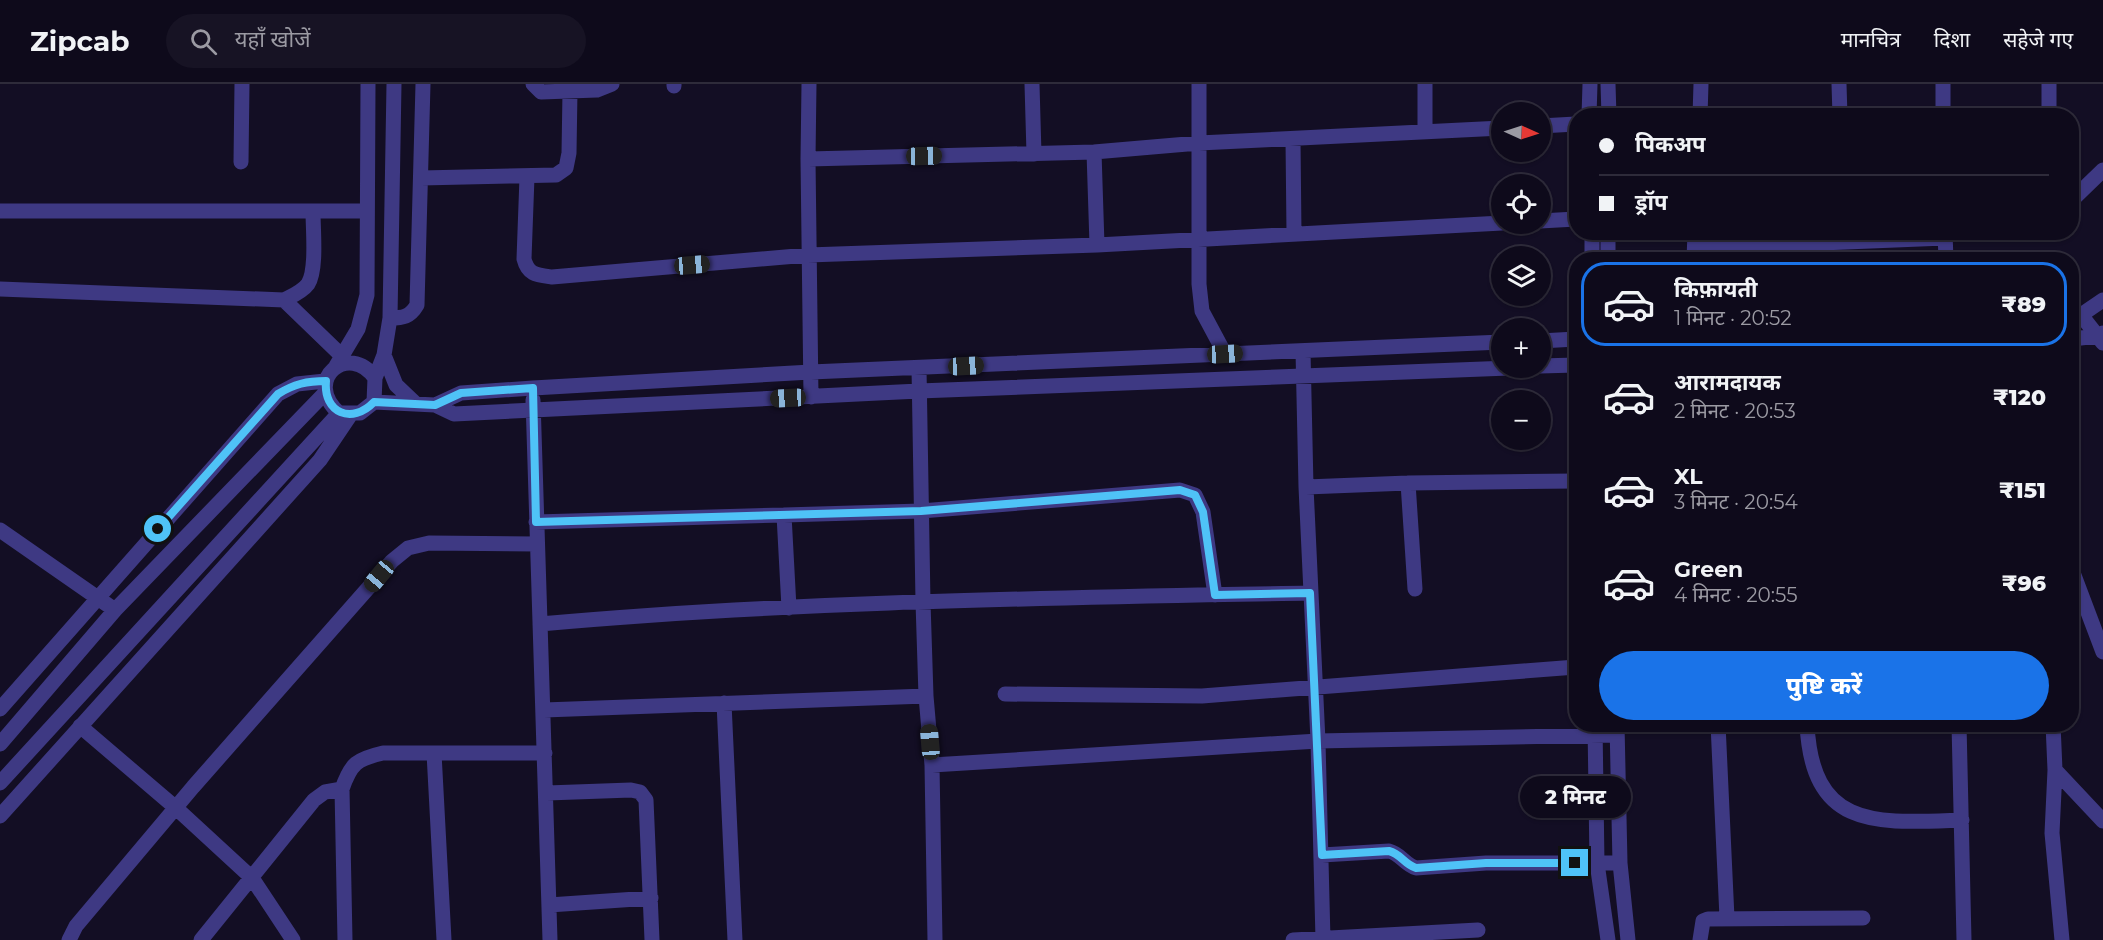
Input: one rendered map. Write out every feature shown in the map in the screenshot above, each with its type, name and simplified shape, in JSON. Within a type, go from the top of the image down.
[{"type":"street","points":[[242,84],[242,162]]},
{"type":"street","points":[[0,744],[115,610],[325,387],[358,329],[367,295],[368,84]]},
{"type":"street","points":[[325,387],[329,404],[345,413],[366,410],[374,402],[375,378],[384,355],[390,318],[394,84]]},
{"type":"street","points":[[390,318],[404,318],[412,313],[417,305],[423,84]]},
{"type":"street","points":[[533,84],[541,92],[597,90],[612,84]]},
{"type":"street","points":[[809,84],[808,255],[811,397]]},
{"type":"street","points":[[1032,84],[1034,154]]},
{"type":"street","points":[[1199,84],[1198,239],[1202,311],[1225,354]]},
{"type":"street","points":[[1425,84],[1425,132]]},
{"type":"street","points":[[1608,84],[1609,108]]},
{"type":"street","points":[[1589,108],[1590,85],[1620,84]]},
{"type":"street","points":[[1700,108],[1701,84]]},
{"type":"street","points":[[1832,84],[1844,84]]},
{"type":"street","points":[[1839,84],[1840,108]]},
{"type":"street","points":[[1942,84],[1943,108]]},
{"type":"street","points":[[2049,84],[2049,108]]},
{"type":"street","points":[[421,178],[556,175],[566,168],[569,153],[570,91]]},
{"type":"street","points":[[1551,125],[1569,124]]},
{"type":"street","points":[[808,159],[1094,152],[1199,143],[1491,129]]},
{"type":"street","points":[[1293,140],[1294,234]]},
{"type":"street","points":[[1094,152],[1097,245]]},
{"type":"street","points":[[2079,193],[2103,170]]},
{"type":"street","points":[[527,177],[524,259],[527,268],[535,275],[552,277],[808,255],[1097,245],[1491,224]]},
{"type":"street","points":[[0,211],[366,212]]},
{"type":"street","points":[[0,289],[284,300],[299,292],[308,283],[312,271],[313,212]]},
{"type":"street","points":[[1551,220],[1569,219]]},
{"type":"street","points":[[1695,247],[1799,240]]},
{"type":"street","points":[[284,300],[339,361],[364,365],[375,378]]},
{"type":"street","points":[[2079,313],[2103,300]]},
{"type":"street","points":[[2079,318],[2101,337]]},
{"type":"street","points":[[2079,339],[2101,337]]},
{"type":"street","points":[[1551,340],[1569,339]]},
{"type":"street","points":[[435,405],[461,393],[533,388],[811,372],[1491,342]]},
{"type":"street","points":[[1303,351],[1306,487],[1322,855],[1323,939]]},
{"type":"street","points":[[384,355],[396,385],[416,404]]},
{"type":"street","points":[[1551,366],[1569,365]]},
{"type":"street","points":[[919,368],[923,602],[926,696],[932,765],[935,940]]},
{"type":"street","points":[[374,402],[435,405],[454,414],[533,408],[919,391],[1491,369]]},
{"type":"street","points":[[0,709],[278,394],[297,384],[325,387]]},
{"type":"street","points":[[533,388],[536,544],[547,793],[550,940]]},
{"type":"street","points":[[0,816],[320,460],[345,413]]},
{"type":"street","points":[[0,783],[345,413]]},
{"type":"street","points":[[1306,487],[1569,481]]},
{"type":"street","points":[[1408,483],[1415,589]]},
{"type":"street","points":[[536,522],[921,511],[1180,490],[1195,495],[1203,512],[1215,595]]},
{"type":"street","points":[[784,515],[789,608]]},
{"type":"street","points":[[0,530],[115,610]]},
{"type":"street","points":[[69,940],[76,926],[176,808],[392,561],[408,548],[429,543],[536,544]]},
{"type":"street","points":[[2079,589],[2103,652]]},
{"type":"street","points":[[540,624],[923,602],[1310,593]]},
{"type":"street","points":[[1005,694],[1202,696],[1569,668]]},
{"type":"street","points":[[544,710],[926,696]]},
{"type":"street","points":[[724,703],[735,940]]},
{"type":"street","points":[[80,726],[176,808],[252,878],[293,940]]},
{"type":"street","points":[[932,765],[1318,741],[1569,731]]},
{"type":"street","points":[[1596,732],[1597,863],[1608,940]]},
{"type":"street","points":[[1617,732],[1620,863],[1628,940]]},
{"type":"street","points":[[1718,732],[1727,918]]},
{"type":"street","points":[[1807,732],[1808,748],[1816,777],[1833,798],[1853,814],[1874,820],[1903,822],[1962,820]]},
{"type":"street","points":[[1959,732],[1964,940]]},
{"type":"street","points":[[2053,732],[2055,770],[2052,833],[2062,940]]},
{"type":"street","points":[[345,940],[342,789],[349,771],[362,758],[384,753],[545,753]]},
{"type":"street","points":[[434,753],[444,940]]},
{"type":"street","points":[[2055,770],[2103,821]]},
{"type":"street","points":[[201,940],[314,800],[325,792],[342,789]]},
{"type":"street","points":[[547,793],[631,790],[640,792],[646,800],[652,940]]},
{"type":"street","points":[[1322,855],[1389,851],[1397,853],[1407,865],[1416,868],[1486,863],[1620,863]]},
{"type":"street","points":[[549,905],[651,898]]},
{"type":"street","points":[[1700,940],[1703,921],[1727,918],[1863,918]]},
{"type":"street","points":[[1293,940],[1478,930]]},
{"type":"route","points":[[158,529],[278,394],[297,384],[310,381],[326,381],[325,393],[329,404],[339,412],[351,414],[366,410],[374,402],[435,405],[448,397],[461,393],[533,388],[536,522],[921,511],[1150,490],[1180,490],[1195,495],[1203,512],[1215,595],[1310,593],[1322,855],[1389,851],[1397,853],[1407,865],[1416,868],[1486,863],[1575,863]]}]
